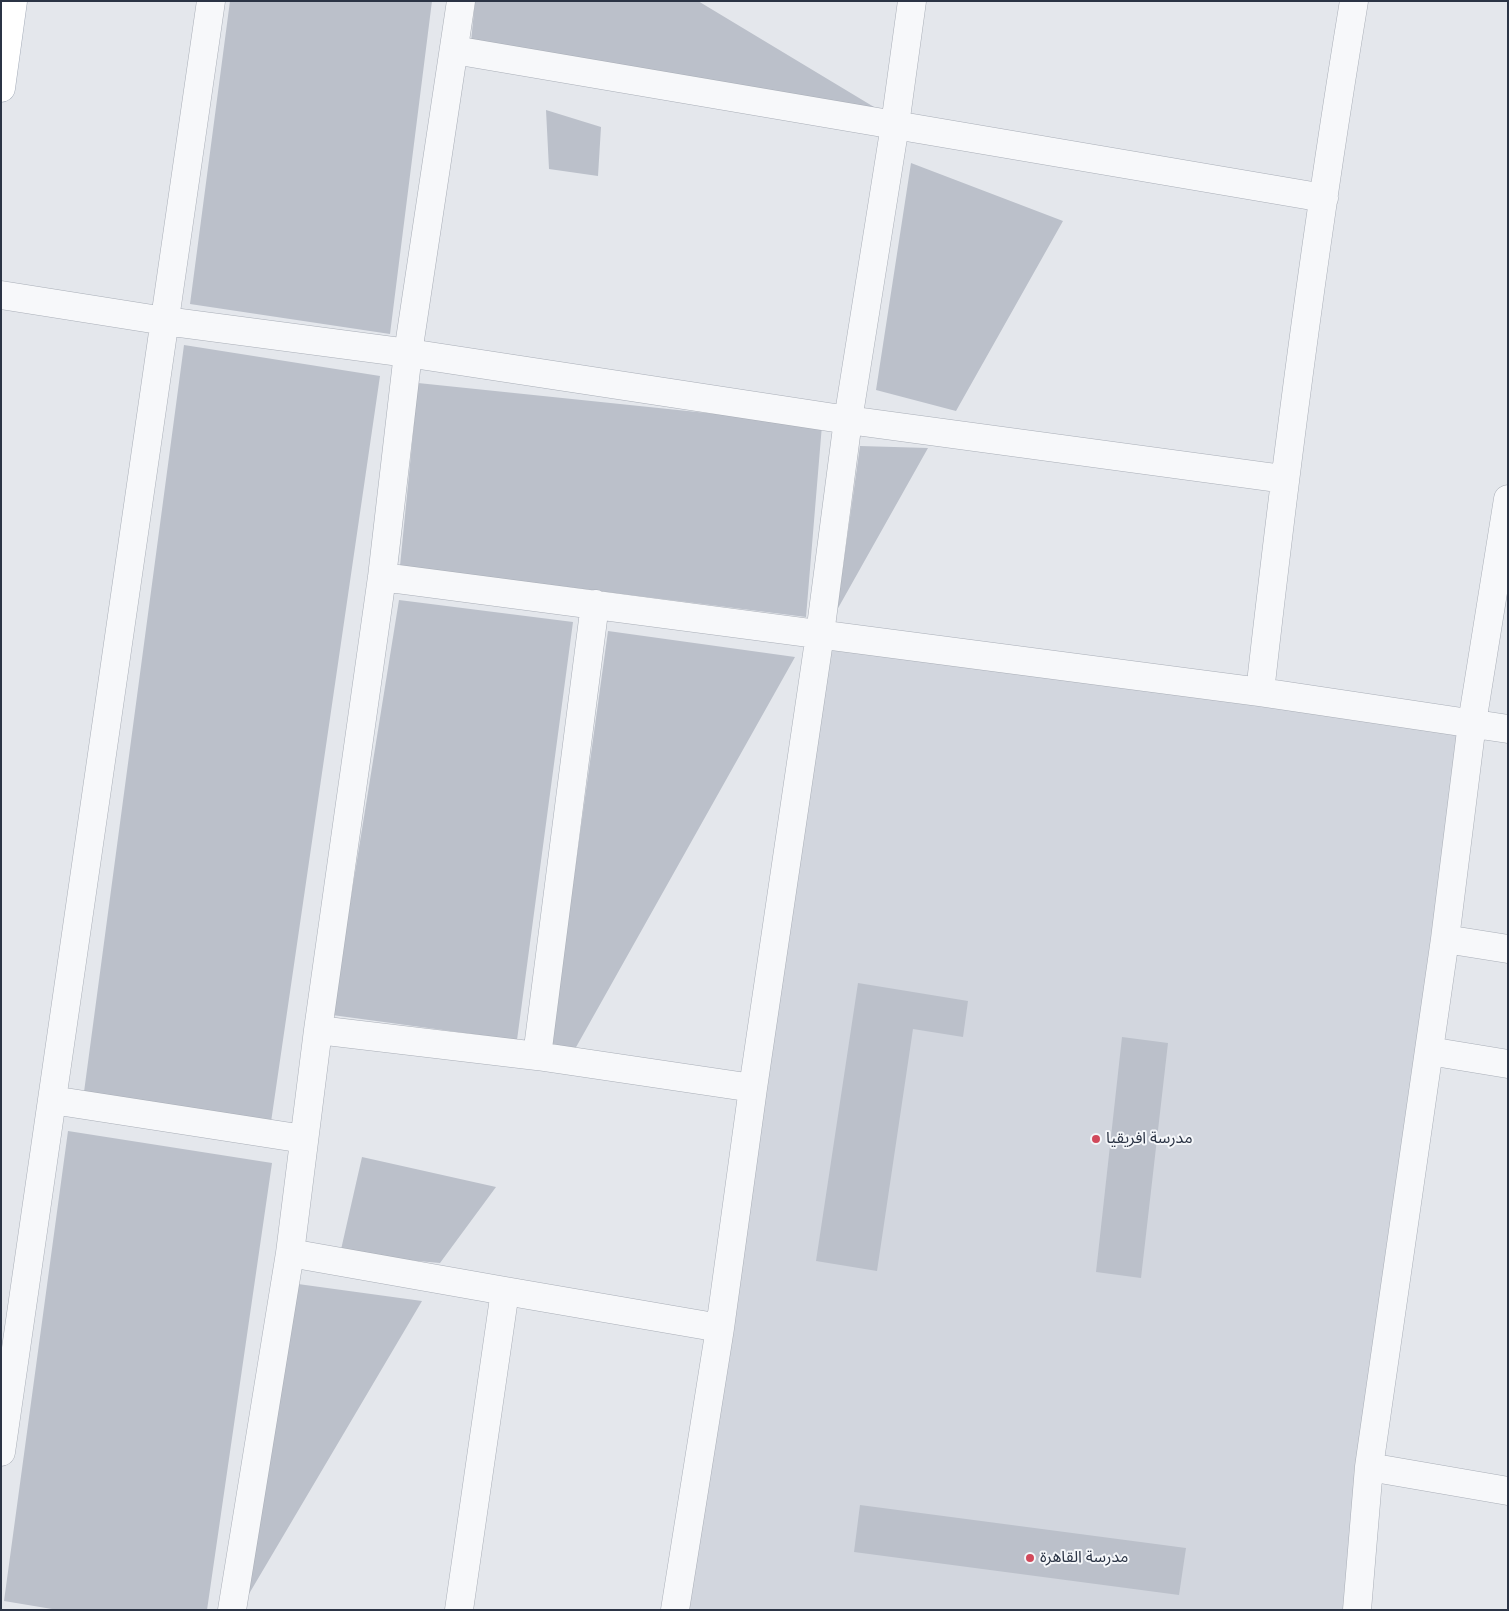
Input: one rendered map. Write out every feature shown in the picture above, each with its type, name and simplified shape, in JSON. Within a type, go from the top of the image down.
[{"type":"main road","points":[[1,88],[13,1]]},
{"type":"street","points":[[1,1452],[211,1]]},
{"type":"street","points":[[232,1610],[290,1253],[318,1030],[382,577],[408,353],[461,1]]},
{"type":"street","points":[[675,1610],[720,1328],[753,1088],[820,634],[848,420],[895,126],[912,1]]},
{"type":"street","points":[[1260,692],[1284,479],[1354,1]]},
{"type":"street","points":[[454,50],[1324,198]]},
{"type":"street","points":[[1,295],[165,321],[408,353],[848,420],[1284,479]]},
{"type":"street","points":[[1357,1610],[1369,1467],[1446,939],[1472,723],[1508,499]]},
{"type":"street","points":[[382,577],[1260,692],[1508,729]]},
{"type":"street","points":[[537,1056],[595,604]]},
{"type":"street","points":[[1446,939],[1508,949]]},
{"type":"street","points":[[318,1030],[537,1056],[753,1088]]},
{"type":"street","points":[[1429,1051],[1508,1064]]},
{"type":"street","points":[[52,1100],[304,1139]]},
{"type":"street","points":[[290,1253],[720,1328]]},
{"type":"street","points":[[459,1610],[505,1292]]},
{"type":"street","points":[[1369,1467],[1508,1491]]},
{"type":"shaded area","points":[[826,640],[1471,724],[1362,1610],[677,1610]]},
{"type":"building","points":[[230,1],[432,1],[390,334],[190,304]]},
{"type":"building","points":[[475,1],[698,1],[879,110],[471,42]]},
{"type":"building","points":[[546,110],[601,127],[598,176],[549,169]]},
{"type":"building","points":[[911,163],[1063,221],[956,411],[876,390]]},
{"type":"building","points":[[184,345],[380,376],[271,1122],[84,1092]]},
{"type":"building","points":[[418,383],[822,425],[806,617],[400,566]]},
{"type":"building","points":[[860,446],[928,448],[837,610]]},
{"type":"building","points":[[399,600],[573,622],[517,1040],[332,1015]]},
{"type":"building","points":[[608,631],[795,657],[575,1049],[551,1044]]},
{"type":"building","points":[[858,983],[968,1001],[963,1037],[913,1029],[877,1271],[816,1261]]},
{"type":"building","points":[[1122,1037],[1168,1043],[1141,1278],[1096,1272]]},
{"type":"building","points":[[68,1131],[272,1163],[207,1610],[58,1610],[4,1601]]},
{"type":"building","points":[[362,1157],[496,1187],[440,1263],[340,1254]]},
{"type":"building","points":[[298,1284],[422,1301],[243,1604]]},
{"type":"building","points":[[860,1505],[1186,1548],[1179,1595],[854,1552]]},
{"type":"place","name":"مدرسة افريقيا","points":[[1096,1139]]},
{"type":"place","name":"مدرسة القاهرة","points":[[1030,1558]]}]
